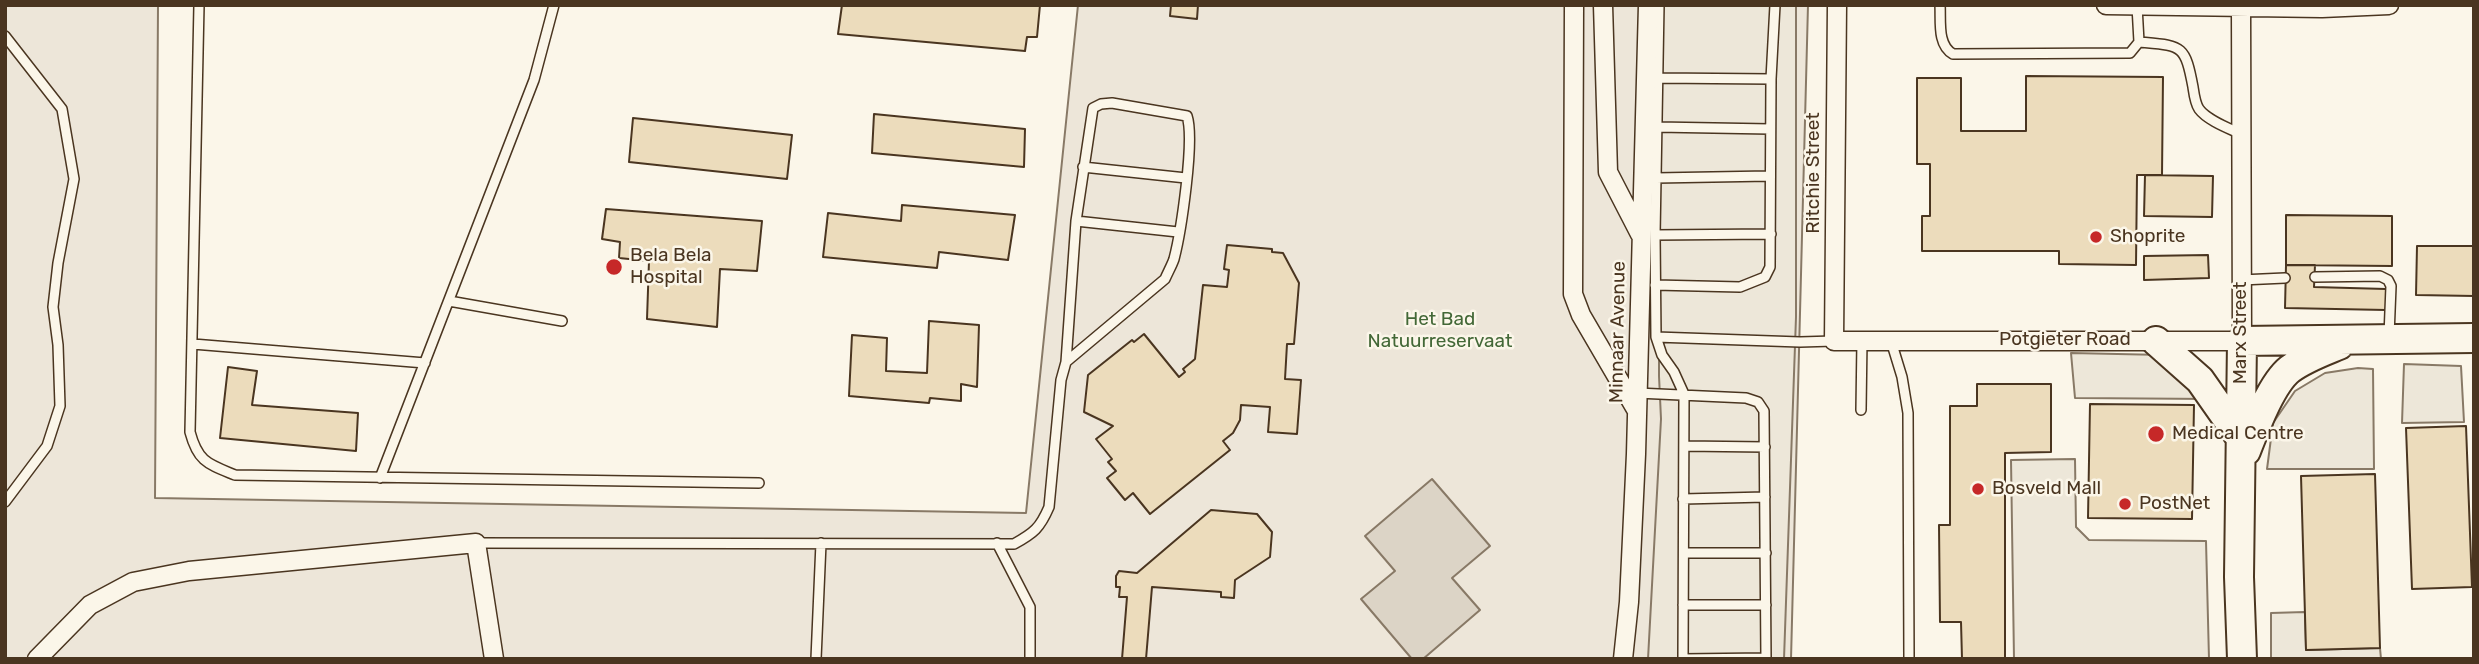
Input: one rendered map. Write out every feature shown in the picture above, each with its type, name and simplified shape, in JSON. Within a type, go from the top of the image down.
[{"type":"main road","name":"Potgieter Road","points":[[2242,341],[2474,338]]},
{"type":"main road","points":[[2240,451],[2288,371],[2315,354],[2355,340]]},
{"type":"main road","points":[[2156,341],[2200,380],[2240,451]]},
{"type":"main road","name":"Marx Street","points":[[2242,341],[2239,577],[2242,659]]},
{"type":"street","points":[[1574,5],[1573,294],[1581,316],[1637,411]]},
{"type":"street","points":[[1603,5],[1608,172],[1648,236]]},
{"type":"street","name":"Minnaar Avenue","points":[[1623,659],[1629,602],[1637,393],[1648,236],[1648,5]]},
{"type":"street","name":"Ritchie Street","points":[[1834,341],[1837,5]]},
{"type":"street","points":[[2106,5],[2389,5]]},
{"type":"street","name":"Marx Street","points":[[2241,7],[2242,341]]},
{"type":"street","name":"Potgieter Road","points":[[1834,341],[2242,341]]},
{"type":"street","points":[[37,659],[90,605],[133,582],[190,571],[476,543],[494,659]]},
{"type":"lane","points":[[198,5],[190,432],[195,452],[211,466],[235,475],[760,483]]},
{"type":"lane","points":[[380,478],[534,79],[554,5]]},
{"type":"lane","points":[[1637,393],[1684,394],[1746,398],[1758,402],[1764,411],[1766,659],[1683,659],[1684,394],[1662,355],[1656,337],[1655,285],[1648,236],[1656,178],[1659,5]]},
{"type":"lane","points":[[1655,285],[1740,287],[1765,277],[1770,267],[1769,176],[1775,5]]},
{"type":"lane","points":[[1940,5],[1943,45],[1953,54],[2130,53],[2139,42],[2137,6]]},
{"type":"lane","points":[[5,36],[62,108],[74,179],[52,307],[58,345],[60,406],[47,446],[5,502]]},
{"type":"lane","points":[[2139,42],[2168,45],[2183,53],[2188,60],[2195,102],[2200,110],[2241,134]]},
{"type":"lane","points":[[1658,78],[1771,79]]},
{"type":"lane","points":[[476,543],[1014,544],[1034,533],[1049,507],[1061,380],[1066,362],[1076,221],[1093,108],[1112,103],[1187,116],[1191,128],[1186,178],[1173,260],[1165,279],[1066,362]]},
{"type":"lane","points":[[1657,127],[1770,129]]},
{"type":"lane","points":[[1083,167],[1186,178]]},
{"type":"lane","points":[[1656,178],[1769,176]]},
{"type":"lane","points":[[1076,221],[1178,232]]},
{"type":"lane","points":[[1648,236],[1771,234]]},
{"type":"lane","points":[[2315,277],[2380,276],[2388,280],[2391,286],[2389,339]]},
{"type":"lane","points":[[2241,280],[2285,278]]},
{"type":"lane","points":[[449,300],[562,321]]},
{"type":"lane","name":"Potgieter Road","points":[[1656,337],[1834,341]]},
{"type":"lane","points":[[1861,410],[1862,340]]},
{"type":"lane","points":[[1891,340],[1902,377],[1908,413],[1909,659]]},
{"type":"lane","points":[[193,344],[425,363]]},
{"type":"lane","points":[[1684,446],[1765,447]]},
{"type":"lane","points":[[1684,499],[1765,497]]},
{"type":"lane","points":[[816,659],[821,543]]},
{"type":"lane","points":[[997,543],[1030,607],[1030,659]]},
{"type":"lane","points":[[1684,553],[1766,553]]},
{"type":"lane","points":[[1683,605],[1766,605]]},
{"type":"green space","name":"Het Bad Natuurreservaat","points":[[5,5],[158,5],[155,498],[1026,513],[1078,5],[1808,5],[1791,659],[5,659]]},
{"type":"shaded area","points":[[1659,5],[1796,5],[1796,317],[1784,659],[1648,659],[1661,419]]},
{"type":"shaded area","points":[[2071,353],[2164,355],[2211,399],[2075,398]]},
{"type":"shaded area","points":[[2404,364],[2461,366],[2464,422],[2402,423]]},
{"type":"shaded area","points":[[2358,368],[2373,369],[2374,469],[2267,469],[2273,423],[2295,391],[2325,373]]},
{"type":"shaded area","points":[[2075,459],[2076,527],[2089,540],[2206,541],[2209,659],[2014,659],[2011,460]]},
{"type":"shaded area","points":[[1432,479],[1490,546],[1452,578],[1480,610],[1423,659],[1412,659],[1361,599],[1395,571],[1365,536]]},
{"type":"shaded area","points":[[2305,612],[2306,650],[2380,648],[2381,659],[2271,659],[2271,613]]},
{"type":"building","points":[[842,5],[1040,5],[1037,37],[1027,37],[1025,51],[838,34]]},
{"type":"building","points":[[1171,5],[1198,5],[1197,19],[1170,16]]},
{"type":"building","points":[[2026,76],[2163,77],[2162,175],[2137,175],[2136,265],[2059,264],[2059,251],[1922,251],[1922,216],[1930,216],[1930,164],[1917,164],[1917,78],[1961,78],[1961,131],[2026,131]]},
{"type":"building","points":[[874,114],[1025,129],[1024,167],[872,153]]},
{"type":"building","points":[[633,118],[792,135],[787,179],[629,162]]},
{"type":"building","points":[[2145,175],[2213,176],[2212,217],[2144,216]]},
{"type":"building","points":[[902,205],[1015,215],[1008,260],[939,252],[937,268],[823,257],[828,213],[901,221]]},
{"type":"building","points":[[606,209],[762,221],[757,271],[720,269],[717,327],[647,319],[649,261],[619,258],[620,242],[602,239]]},
{"type":"building","points":[[2286,215],[2392,216],[2392,266],[2286,265]]},
{"type":"building","points":[[1227,245],[1272,249],[1272,252],[1283,253],[1299,283],[1294,344],[1287,344],[1285,379],[1301,380],[1297,434],[1268,432],[1270,407],[1241,405],[1240,420],[1233,433],[1223,441],[1230,450],[1150,514],[1133,493],[1125,500],[1107,478],[1116,471],[1108,462],[1112,459],[1096,439],[1113,426],[1084,412],[1088,375],[1132,340],[1134,342],[1144,334],[1179,377],[1185,372],[1183,369],[1195,359],[1203,285],[1227,287],[1229,270],[1224,269]]},
{"type":"building","points":[[2417,246],[2474,246],[2474,296],[2416,295]]},
{"type":"building","points":[[2208,255],[2209,278],[2144,280],[2144,256]]},
{"type":"building","points":[[2286,265],[2315,265],[2314,287],[2386,289],[2386,310],[2285,308]]},
{"type":"building","points":[[929,321],[979,325],[977,387],[961,384],[961,401],[930,398],[929,403],[849,396],[852,335],[887,338],[886,371],[927,373]]},
{"type":"building","points":[[228,367],[257,371],[252,405],[358,413],[356,451],[220,438]]},
{"type":"building","name":"Bosveld Mall","points":[[1977,384],[2051,384],[2051,452],[2005,453],[2005,659],[1962,659],[1961,622],[1940,622],[1939,525],[1950,525],[1950,406],[1977,406]]},
{"type":"building","points":[[2090,404],[2194,405],[2192,519],[2088,518]]},
{"type":"building","points":[[2466,426],[2472,587],[2412,589],[2406,428]]},
{"type":"building","points":[[2375,474],[2380,648],[2306,650],[2301,476]]},
{"type":"building","points":[[1211,510],[1257,514],[1272,532],[1270,557],[1235,580],[1234,598],[1221,597],[1221,592],[1152,587],[1146,659],[1122,659],[1127,597],[1119,597],[1120,587],[1116,587],[1116,576],[1119,571],[1137,573]]},
{"type":"place","name":"Shoprite","points":[[2096,237]]},
{"type":"place","name":"Bela Bela Hospital","points":[[614,267]]},
{"type":"place","name":"Medical Centre","points":[[2156,434]]},
{"type":"place","name":"Bosveld Mall","points":[[1978,489]]},
{"type":"place","name":"PostNet","points":[[2125,504]]}]
